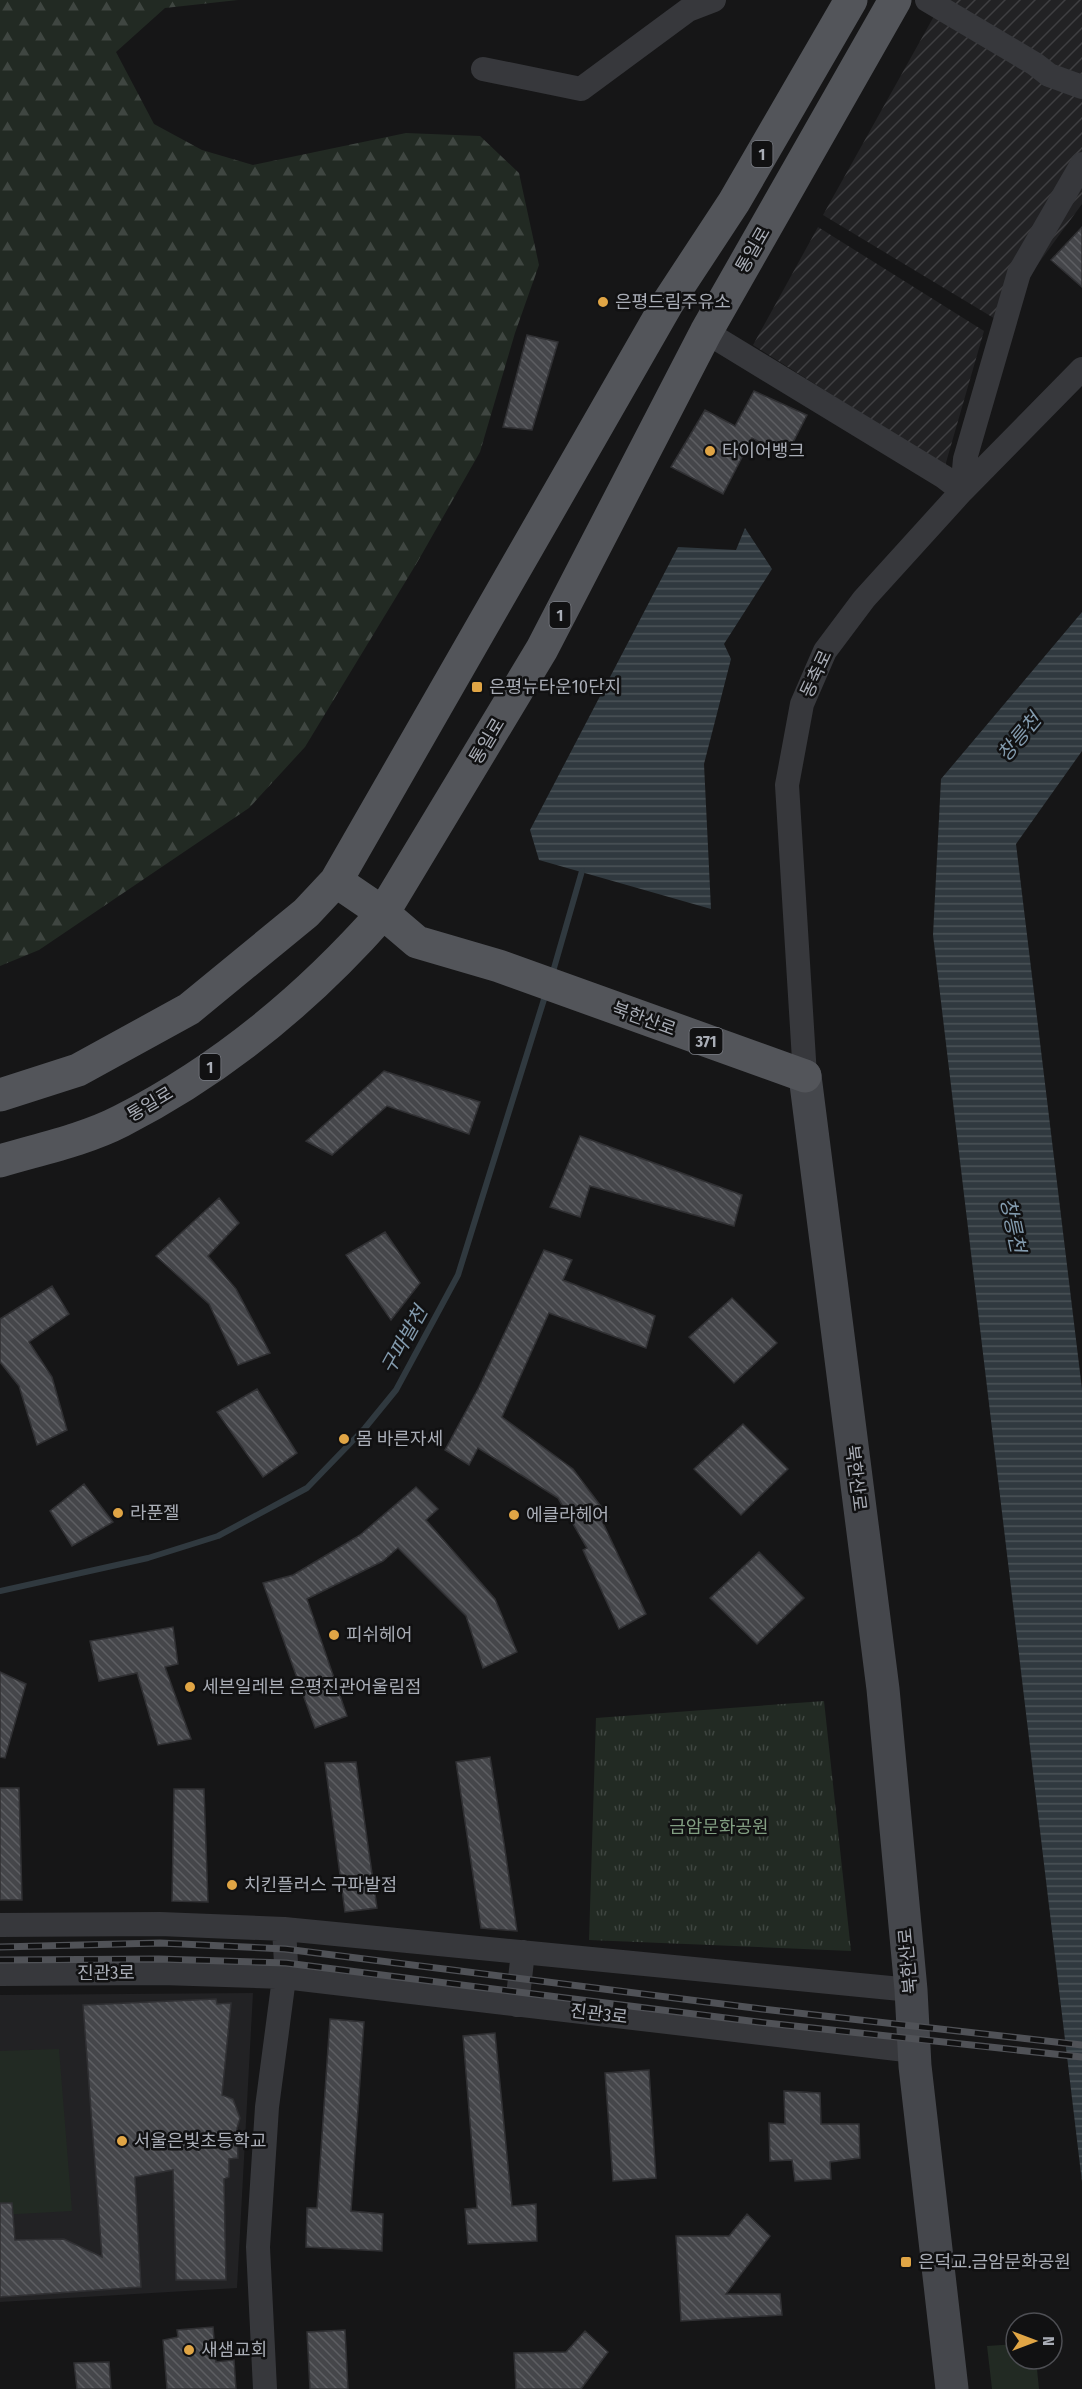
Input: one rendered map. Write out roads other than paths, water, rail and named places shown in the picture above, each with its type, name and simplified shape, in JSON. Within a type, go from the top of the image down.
[{"type":"main road","name":"1","points":[[0,1095],[78,1070],[189,1009],[306,914],[336,881],[667,304],[734,202],[851,0]]},
{"type":"main road","name":"통일로","points":[[0,1161],[120,1122],[199,1074],[270,1025],[353,948],[383,914],[542,649],[706,332],[895,0]]},
{"type":"main road","name":"북한산로","points":[[336,881],[383,914],[417,942],[499,966],[805,1076],[883,1689],[911,1990],[914,2051],[952,2389]]},
{"type":"street","points":[[483,69],[581,88],[688,10],[714,0]]},
{"type":"street","points":[[927,0],[1035,63],[1049,75],[1082,87]]},
{"type":"street","points":[[962,491],[965,459],[1019,273],[1082,164]]},
{"type":"street","points":[[706,332],[944,477],[962,491]]},
{"type":"street","name":"동축로","points":[[805,1076],[787,785],[802,704],[825,651],[864,599],[962,491],[1082,369]]},
{"type":"street","points":[[0,1925],[160,1924],[284,1929],[911,1990]]},
{"type":"street","points":[[265,2389],[258,2247],[267,2107],[284,1977],[284,1929]]},
{"type":"street","points":[[517,2005],[523,1952]]},
{"type":"street","name":"진관3로","points":[[0,1974],[162,1973],[284,1977],[914,2051]]},
{"type":"water","points":[[745,528],[772,569],[724,644],[731,659],[704,764],[711,909],[539,860],[530,830],[678,547],[736,550]]},
{"type":"water","name":"창릉천","points":[[1082,612],[1082,751],[1016,844],[1082,1389],[1082,2182],[933,935],[941,779]]},
{"type":"waterway","name":"구파발천","points":[[552,975],[582,871]]},
{"type":"waterway","name":"구파발천","points":[[0,1591],[148,1558],[218,1536],[307,1488],[365,1428],[396,1390],[458,1275],[546,993]]},
{"type":"railway","points":[[0,1947],[160,1943],[285,1949],[762,2009],[1082,2045]]},
{"type":"railway","points":[[0,1960],[159,1959],[286,1963],[758,2022],[1082,2057]]},
{"type":"place","name":"은평드림주유소","points":[[603,302]]},
{"type":"place","name":"타이어뱅크","points":[[710,451]]},
{"type":"place","name":"은평뉴타운10단지","points":[[477,687]]},
{"type":"place","name":"몸 바른자세","points":[[344,1439]]},
{"type":"place","name":"라푼젤","points":[[118,1513]]},
{"type":"place","name":"에클라헤어","points":[[514,1515]]},
{"type":"place","name":"피쉬헤어","points":[[334,1635]]},
{"type":"place","name":"세븐일레븐 은평진관어울림점","points":[[190,1687]]},
{"type":"place","name":"치킨플러스 구파발점","points":[[232,1885]]},
{"type":"place","name":"서울은빛초등학교","points":[[122,2141]]},
{"type":"place","name":"은덕교.금암문화공원","points":[[906,2262]]},
{"type":"place","name":"새샘교회","points":[[189,2350]]},
{"type":"park label","name":"금암문화공원","points":[[719,1827]]}]
